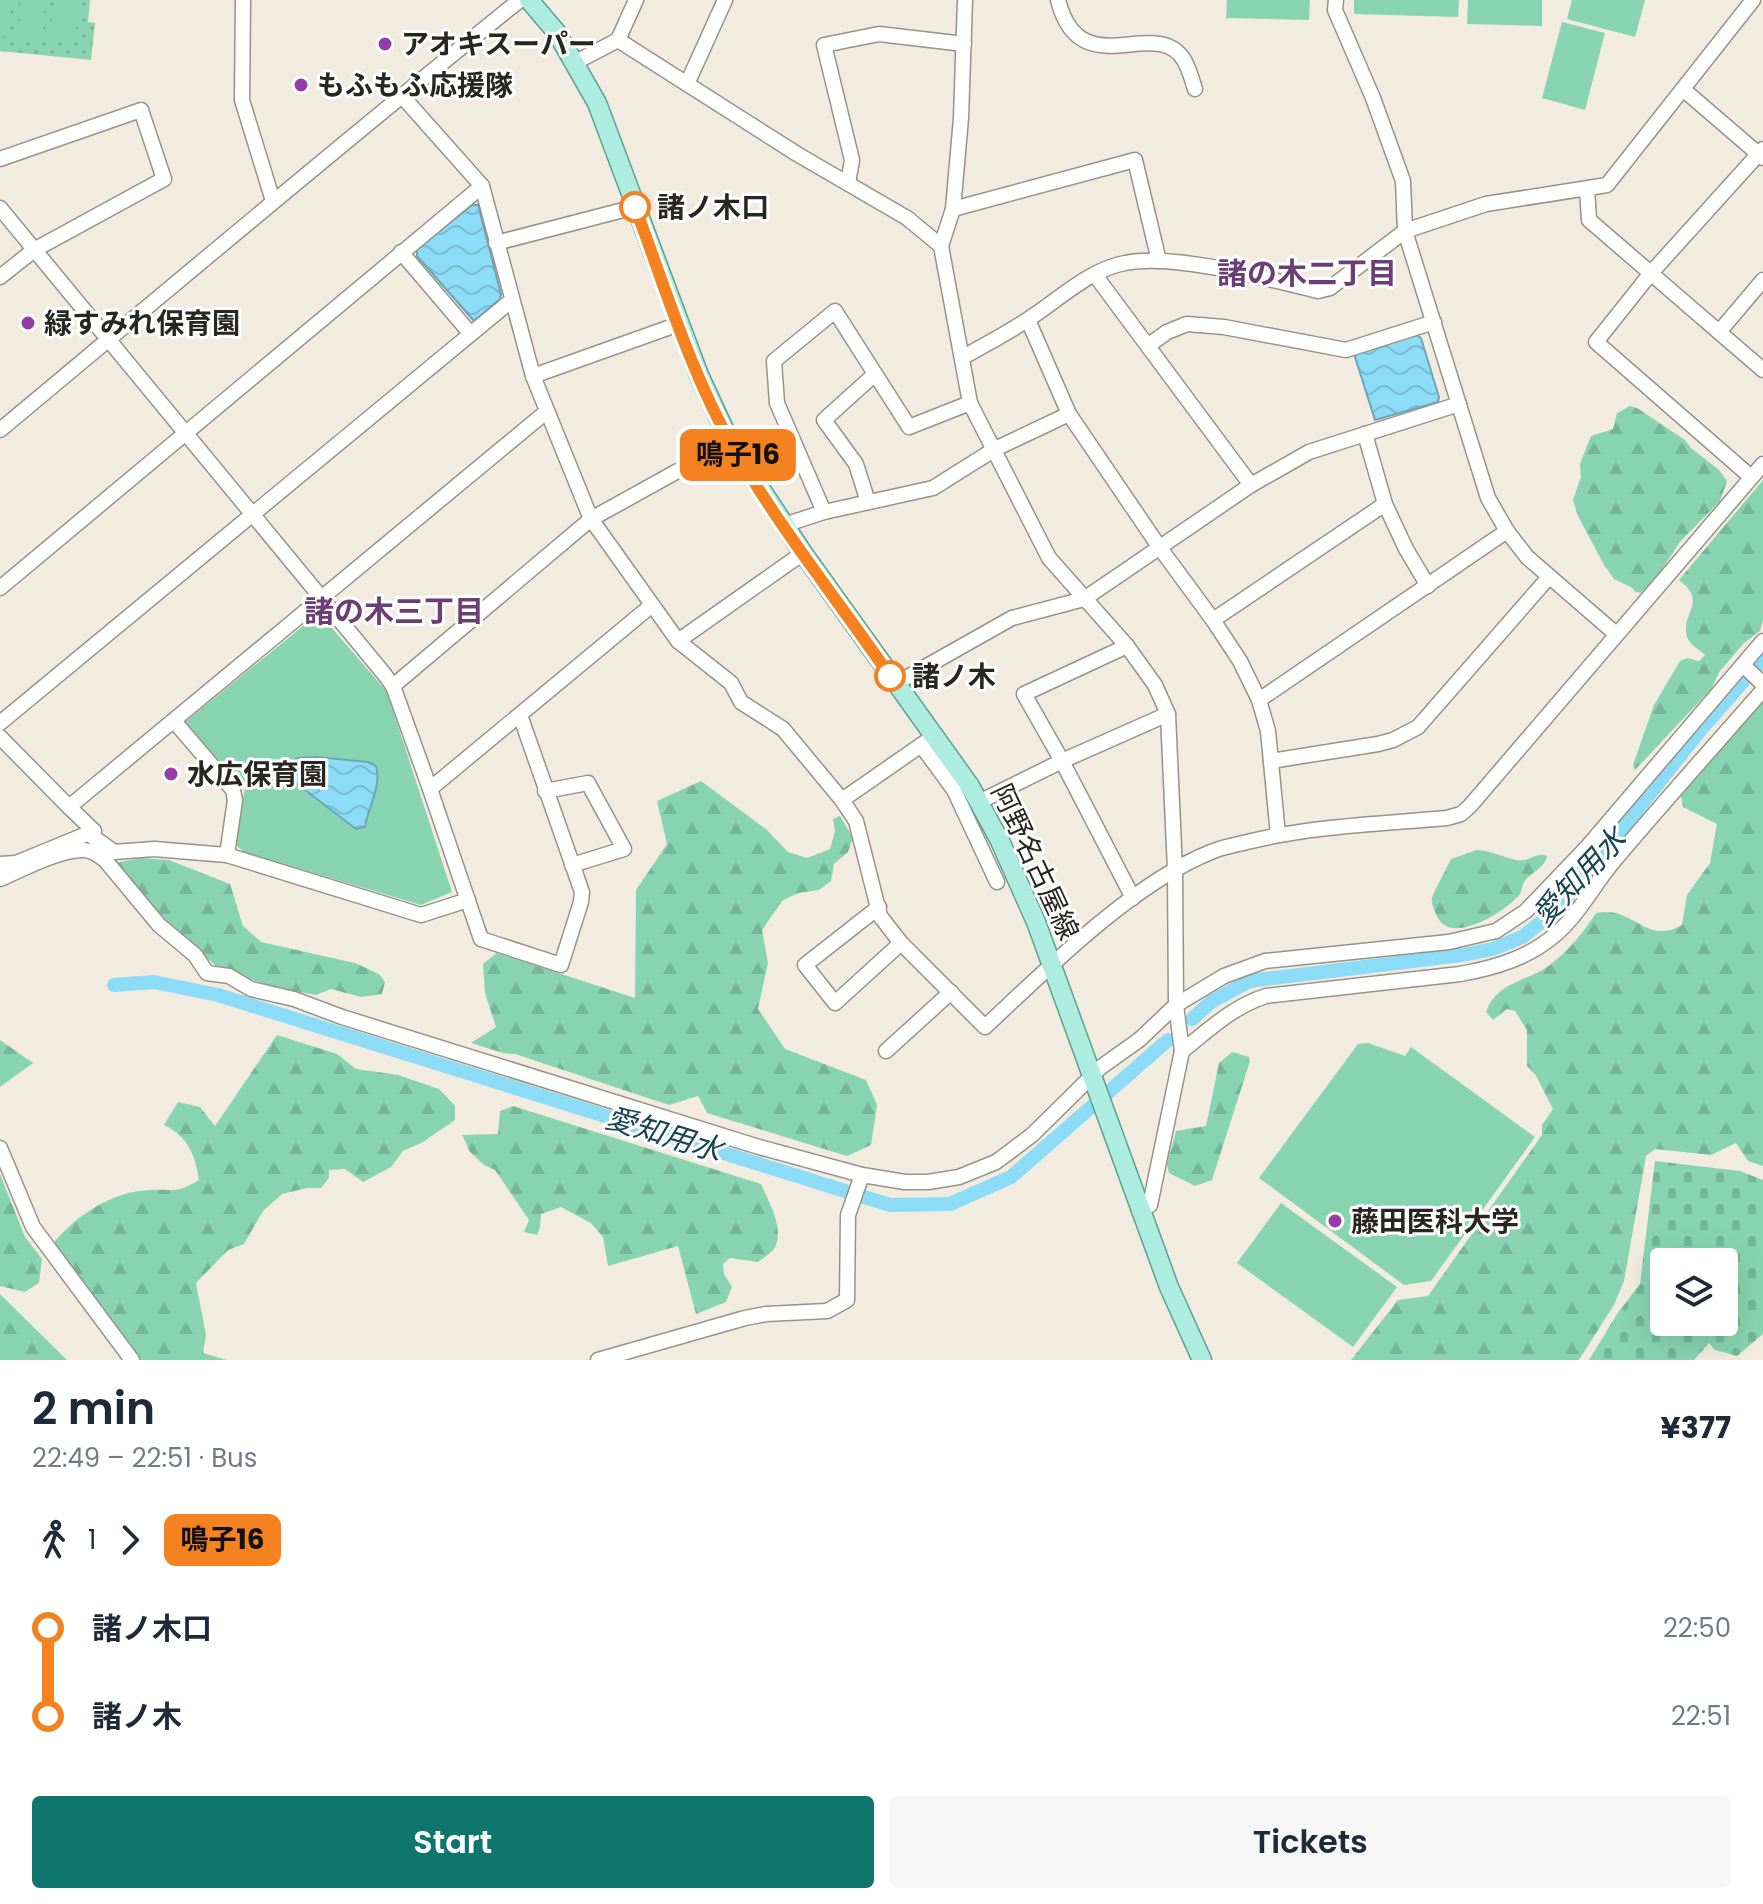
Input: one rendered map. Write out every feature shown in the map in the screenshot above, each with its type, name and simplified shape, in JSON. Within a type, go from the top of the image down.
[{"type":"main road","name":"阿野名古屋線","points":[[529,0],[557,33],[597,103],[679,324],[730,442],[895,684],[927,741],[979,802],[1012,866],[1093,1079],[1139,1211],[1174,1300],[1202,1360]]},
{"type":"street","points":[[243,0],[242,100],[273,201]]},
{"type":"street","points":[[0,430],[273,201],[520,0]]},
{"type":"street","points":[[576,62],[618,40],[636,0]]},
{"type":"street","points":[[687,84],[725,0]]},
{"type":"street","points":[[965,0],[961,118],[953,209],[941,246],[970,403],[1049,558],[1127,646],[1155,685],[1168,714],[1175,870],[1176,1005],[1182,1051],[1150,1205],[1139,1211]]},
{"type":"street","points":[[1058,0],[1072,30],[1078,37],[1097,47],[1148,43],[1175,51],[1184,59],[1195,89]]},
{"type":"street","points":[[1336,0],[1335,10],[1373,98],[1403,181],[1405,231],[1488,498],[1527,557],[1616,634]]},
{"type":"street","points":[[962,358],[1028,320],[1095,275],[1126,262],[1159,261],[1274,280],[1318,291],[1330,288],[1405,231],[1486,204],[1607,185],[1753,0]]},
{"type":"street","points":[[848,183],[852,160],[824,45],[879,34],[964,44]]},
{"type":"street","points":[[618,40],[907,218],[941,246]]},
{"type":"street","points":[[1684,90],[1761,154],[1651,273],[1596,342],[1751,477]]},
{"type":"street","points":[[402,96],[482,186],[533,376],[591,519],[678,641],[731,683],[741,702],[783,729],[842,800],[856,821],[880,916],[901,943],[985,1027],[1051,965],[1133,898],[1175,870],[1212,851],[1278,835],[1461,814],[1763,464]]},
{"type":"street","points":[[0,159],[141,110],[164,179],[34,250],[0,277]]},
{"type":"street","points":[[953,209],[1135,160],[1159,261]]},
{"type":"street","points":[[0,588],[482,186]]},
{"type":"street","points":[[1587,189],[1589,220],[1763,370]]},
{"type":"street","points":[[496,243],[635,207]]},
{"type":"street","points":[[0,208],[393,686],[481,939],[561,965],[582,892],[520,715]]},
{"type":"street","points":[[401,252],[470,333]]},
{"type":"street","points":[[1095,275],[1251,485]]},
{"type":"street","points":[[1719,332],[1763,280]]},
{"type":"street","points":[[0,723],[512,300]]},
{"type":"street","points":[[824,512],[777,403],[774,361],[835,311],[909,427],[970,403]]},
{"type":"street","points":[[1028,320],[1069,414],[1213,620],[1240,661],[1259,700],[1268,731],[1278,835]]},
{"type":"street","points":[[1149,345],[1167,332],[1187,324],[1224,327],[1346,350],[1434,322]]},
{"type":"street","points":[[533,376],[679,324]]},
{"type":"street","points":[[868,502],[856,464],[824,420],[875,374]]},
{"type":"street","points":[[895,684],[1012,618],[1084,599],[1251,485],[1309,452],[1459,404]]},
{"type":"street","points":[[69,807],[546,412]]},
{"type":"street","points":[[784,525],[824,512],[933,488],[995,449],[1069,414]]},
{"type":"street","points":[[1365,434],[1385,504],[1428,586]]},
{"type":"street","points":[[393,686],[591,519],[730,442]]},
{"type":"street","points":[[1213,620],[1385,504]]},
{"type":"street","points":[[1259,700],[1507,531]]},
{"type":"street","points":[[678,641],[803,553]]},
{"type":"street","points":[[1271,761],[1378,744],[1418,727],[1549,577]]},
{"type":"street","points":[[430,789],[652,605]]},
{"type":"street","points":[[0,879],[59,856],[81,850],[93,852],[105,860],[159,925],[195,955],[207,973],[229,976],[251,989],[294,999],[342,1017],[861,1178],[928,1182],[980,1170],[996,1162],[1032,1135],[1176,1005],[1224,976],[1265,961],[1449,942],[1496,931],[1526,911],[1589,847],[1746,667],[1763,641]]},
{"type":"street","points":[[1127,646],[1024,694],[1133,898]]},
{"type":"street","points":[[1746,667],[1763,683]]},
{"type":"street","points":[[1182,1051],[1221,1018],[1243,1004],[1266,996],[1488,969],[1510,962],[1555,935],[1577,913],[1609,864],[1763,690]]},
{"type":"street","points":[[979,802],[1168,714]]},
{"type":"street","points":[[174,721],[233,790],[235,800],[227,855]]},
{"type":"street","points":[[0,737],[94,831],[16,863],[0,864]]},
{"type":"street","points":[[842,800],[927,741],[997,882]]},
{"type":"street","points":[[545,791],[588,783],[624,849],[572,865]]},
{"type":"street","points":[[89,834],[114,852],[154,849],[227,855],[421,915],[468,900]]},
{"type":"street","points":[[1589,847],[1609,864]]},
{"type":"street","points":[[879,907],[805,965],[835,1003],[901,943]]},
{"type":"street","points":[[886,1051],[951,992]]},
{"type":"street","points":[[0,1148],[33,1227],[132,1360]]},
{"type":"street","points":[[598,1360],[745,1318],[827,1311],[847,1300],[848,1215],[861,1178]]},
{"type":"green space","points":[[0,0],[90,0],[88,22],[95,23],[91,60],[0,51]]},
{"type":"green space","points":[[0,0],[12,0],[9,37],[0,36]]},
{"type":"green space","points":[[21,0],[46,0],[42,40],[18,38]]},
{"type":"green space","points":[[54,0],[79,0],[75,43],[50,41]]},
{"type":"green space","points":[[1227,0],[1310,0],[1309,20],[1226,18]]},
{"type":"green space","points":[[1354,0],[1459,0],[1458,17],[1354,14]]},
{"type":"green space","points":[[1468,0],[1542,0],[1542,26],[1467,24]]},
{"type":"green space","points":[[1572,0],[1645,0],[1635,37],[1567,19]]},
{"type":"green space","points":[[1562,22],[1605,33],[1585,110],[1542,98]]},
{"type":"green space","points":[[1630,406],[1685,440],[1727,481],[1720,501],[1680,542],[1642,593],[1614,579],[1578,516],[1573,500],[1581,477],[1580,464],[1591,436],[1613,429],[1617,413]]},
{"type":"green space","points":[[1763,480],[1763,620],[1760,631],[1744,643],[1720,671],[1711,689],[1635,770],[1633,765],[1654,705],[1680,661],[1687,658],[1699,661],[1705,655],[1687,637],[1687,621],[1693,602],[1688,588],[1679,580]]},
{"type":"green space","points":[[319,613],[387,692],[452,892],[421,905],[244,852],[236,845],[245,788],[184,723]]},
{"type":"green space","points":[[1763,703],[1763,1166],[1748,1161],[1736,1143],[1711,1155],[1655,1149],[1646,1156],[1624,1281],[1614,1305],[1579,1360],[1351,1360],[1398,1300],[1428,1296],[1542,1135],[1542,1125],[1553,1109],[1535,1074],[1527,1066],[1527,1030],[1515,1011],[1507,1009],[1493,1020],[1486,1012],[1491,1002],[1505,988],[1557,960],[1596,913],[1620,914],[1658,931],[1682,925],[1687,895],[1710,863],[1717,824],[1683,807],[1680,792]]},
{"type":"green space","points":[[701,781],[767,830],[788,852],[807,858],[830,849],[835,831],[833,819],[840,816],[853,838],[848,852],[834,864],[831,881],[819,890],[798,893],[782,901],[762,930],[768,963],[758,1009],[785,1049],[866,1080],[877,1105],[871,1145],[847,1156],[707,1113],[698,1096],[669,1105],[515,1054],[471,1043],[496,1027],[485,993],[483,964],[497,953],[635,998],[636,890],[667,844],[657,801]]},
{"type":"green space","points":[[1477,850],[1520,861],[1539,855],[1547,856],[1544,864],[1524,882],[1520,894],[1503,909],[1466,927],[1444,925],[1433,907],[1433,895],[1451,859]]},
{"type":"green space","points":[[142,858],[169,860],[230,884],[243,926],[261,942],[355,963],[379,974],[385,982],[382,994],[361,997],[331,989],[316,995],[273,987],[219,968],[167,927],[114,863]]},
{"type":"green space","points":[[277,1035],[337,1054],[356,1069],[398,1075],[439,1089],[455,1106],[455,1120],[423,1142],[403,1151],[391,1167],[363,1182],[345,1169],[329,1170],[329,1178],[321,1188],[282,1194],[263,1211],[244,1244],[228,1250],[196,1283],[206,1335],[203,1353],[227,1360],[135,1360],[52,1245],[83,1215],[108,1200],[136,1191],[180,1189],[199,1180],[189,1147],[179,1135],[164,1125],[178,1102],[200,1107],[215,1126]]},
{"type":"green space","points":[[0,1040],[33,1063],[0,1087]]},
{"type":"green space","points":[[1368,1043],[1405,1056],[1411,1047],[1535,1137],[1431,1281],[1404,1285],[1259,1178],[1358,1044]]},
{"type":"green space","points":[[1232,1052],[1249,1057],[1250,1061],[1212,1180],[1195,1186],[1169,1173],[1167,1164],[1176,1131],[1206,1126],[1219,1063]]},
{"type":"green space","points":[[513,1106],[761,1184],[777,1225],[774,1249],[758,1262],[730,1258],[723,1264],[724,1274],[732,1287],[726,1302],[696,1314],[678,1246],[608,1266],[603,1237],[591,1223],[561,1207],[541,1214],[537,1235],[524,1232],[529,1220],[495,1170],[470,1152],[462,1135],[498,1134],[500,1111]]},
{"type":"green space","points":[[1655,1161],[1740,1171],[1763,1180],[1763,1334],[1737,1356],[1715,1350],[1709,1343],[1694,1360],[1589,1360],[1640,1284]]},
{"type":"green space","points":[[0,1174],[25,1237],[42,1259],[39,1283],[25,1292],[0,1286]]},
{"type":"green space","points":[[1281,1203],[1397,1287],[1353,1347],[1237,1263]]},
{"type":"green space","points":[[0,1294],[67,1360],[0,1360]]},
{"type":"water","points":[[472,205],[478,205],[501,294],[500,299],[474,321],[417,256],[417,249]]},
{"type":"water","points":[[1417,335],[1421,338],[1438,402],[1375,420],[1354,354]]},
{"type":"water","points":[[298,758],[368,762],[376,766],[376,789],[365,827],[356,829],[284,774],[289,763]]},
{"type":"waterway","name":"愛知用水","points":[[1192,1019],[1211,1002],[1249,981],[1462,955],[1493,949],[1522,937],[1557,910],[1703,727],[1763,659]]},
{"type":"waterway","name":"愛知用水","points":[[114,985],[154,982],[218,995],[890,1205],[950,1204],[1011,1177],[1168,1040]]},
{"type":"bus line","name":"鳴子16","points":[[635,207],[699,375],[730,442],[890,676]]},
{"type":"place","name":"アオキスーパー","points":[[385,44]]},
{"type":"place","name":"もふもふ応援隊","points":[[301,85]]},
{"type":"place","name":"諸ノ木口","points":[[635,207]]},
{"type":"place","name":"緑すみれ保育園","points":[[28,323]]},
{"type":"place","name":"諸ノ木","points":[[890,676]]},
{"type":"place","name":"水広保育園","points":[[171,774]]},
{"type":"place","name":"藤田医科大学","points":[[1335,1221]]},
{"type":"district","name":"諸の木二丁目","points":[[1307,273]]},
{"type":"district","name":"諸の木三丁目","points":[[394,611]]}]
